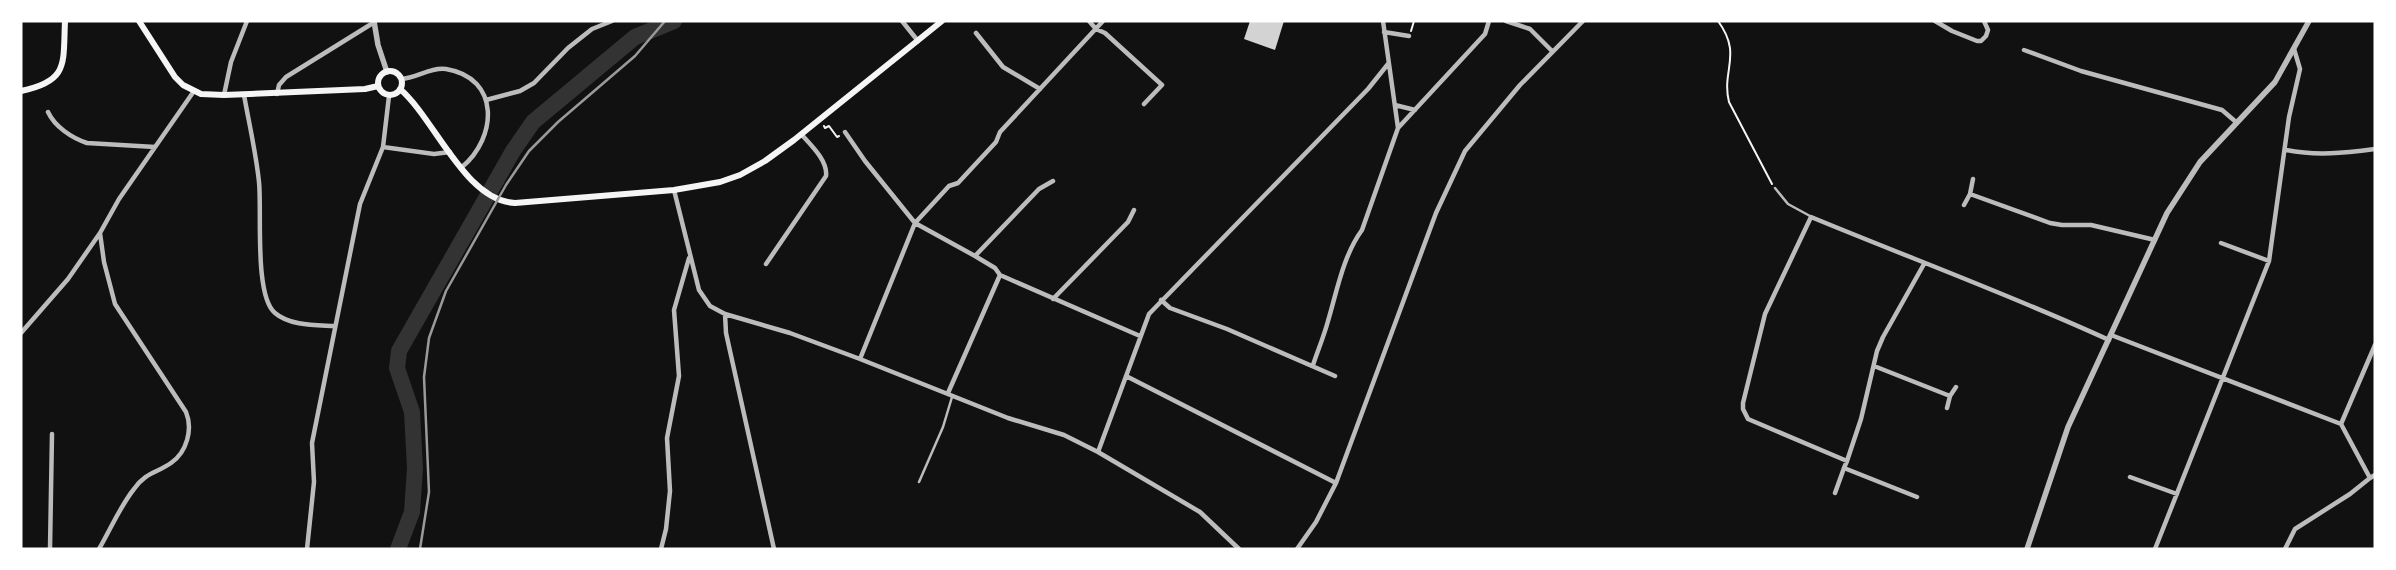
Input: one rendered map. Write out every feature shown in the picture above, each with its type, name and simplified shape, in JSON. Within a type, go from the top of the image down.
[{"type":"main road","points":[[21,91],[46,84],[55,78],[61,69],[65,21]]},
{"type":"main road","points":[[139,21],[175,77],[183,86],[206,95],[277,94],[365,89],[378,86]]},
{"type":"main road","points":[[400,90],[416,104],[475,184],[494,197],[507,202],[515,203],[674,190],[717,182],[740,175],[765,161],[802,134],[942,21]]},
{"type":"main road","points":[[387,72],[396,73],[401,79],[400,90],[389,96],[382,93],[378,86],[381,75],[387,72]]},
{"type":"street","points":[[224,95],[231,62],[247,21]]},
{"type":"street","points":[[486,100],[520,90],[534,83],[568,48],[592,29],[612,21]]},
{"type":"street","points":[[902,21],[918,41]]},
{"type":"street","points":[[1089,21],[1096,29],[1105,33],[1162,85],[1144,104]]},
{"type":"street","points":[[860,359],[915,223],[949,186],[958,183],[996,142],[1000,132],[1103,21]]},
{"type":"street","points":[[1383,21],[1398,128]]},
{"type":"street","points":[[1313,365],[1328,321],[1333,299],[1355,240],[1362,230],[1398,128],[1485,34],[1490,21]]},
{"type":"street","points":[[1506,21],[1530,29],[1552,50]]},
{"type":"street","points":[[1297,549],[1316,522],[1336,483],[1436,213],[1465,151],[1520,85],[1552,50],[1583,21]]},
{"type":"street","points":[[1935,21],[1952,31],[1977,41],[1981,41],[1986,36],[1988,30],[1984,21]]},
{"type":"street","points":[[2027,549],[2068,427],[2155,240],[2184,184],[2200,162],[2275,82],[2309,21]]},
{"type":"street","points":[[277,94],[279,85],[286,77],[373,22],[387,72]]},
{"type":"street","points":[[1384,32],[1409,36]]},
{"type":"street","points":[[976,33],[1003,67],[1040,89]]},
{"type":"street","points":[[2155,549],[2269,261],[2286,150],[2289,117],[2300,69],[2294,49]]},
{"type":"street","points":[[2024,50],[2081,71],[2222,110],[2236,122]]},
{"type":"street","points":[[1098,452],[1149,314],[1368,89],[1388,64]]},
{"type":"street","points":[[401,79],[435,69],[446,69],[476,84],[486,100],[487,124],[482,142],[462,167]]},
{"type":"street","points":[[21,333],[68,279],[100,233],[119,199],[194,91]]},
{"type":"street","points":[[244,95],[259,182],[260,250],[265,297],[274,313],[288,320],[334,326]]},
{"type":"street","points":[[306,549],[314,482],[312,443],[360,204],[383,147],[389,96]]},
{"type":"street","points":[[1395,105],[1415,110]]},
{"type":"street","points":[[48,112],[51,118],[78,140],[87,143],[155,147]]},
{"type":"street","points":[[845,132],[915,223],[995,268],[1000,274],[1140,336]]},
{"type":"street","points":[[766,264],[826,176],[827,169],[824,163],[802,134]]},
{"type":"street","points":[[383,147],[434,154],[450,152]]},
{"type":"street","points":[[2286,150],[2310,155],[2337,154],[2375,148]]},
{"type":"street","points":[[1964,206],[1974,179]]},
{"type":"street","points":[[975,256],[1039,189],[1053,181]]},
{"type":"street","points":[[674,190],[689,256],[702,296],[710,306],[725,314],[790,333],[860,359],[1008,418],[1064,435],[1098,452],[1200,512],[1238,549]]},
{"type":"street","points":[[1970,194],[2050,223],[2091,225],[2155,240]]},
{"type":"street","points":[[1053,299],[1128,222],[1134,210]]},
{"type":"street","points":[[1846,461],[1753,423],[1744,415],[1742,409],[1765,314],[1811,217],[1924,264],[2029,303],[2110,338],[2223,378],[2341,424],[2372,476],[2350,494],[2295,529],[2285,549]]},
{"type":"street","points":[[99,549],[133,489],[152,471],[171,463],[181,453],[186,444],[190,421],[115,304],[104,262],[100,233]]},
{"type":"street","points":[[2221,243],[2269,261]]},
{"type":"street","points":[[661,549],[666,529],[670,491],[667,438],[679,376],[674,310],[689,256]]},
{"type":"street","points":[[1835,493],[1861,419],[1882,337],[1924,264]]},
{"type":"street","points":[[950,394],[1000,274]]},
{"type":"street","points":[[1161,300],[1170,308],[1313,365],[1335,376]]},
{"type":"street","points":[[725,314],[728,343],[774,549]]},
{"type":"street","points":[[2341,424],[2375,345]]},
{"type":"street","points":[[1874,366],[1950,396]]},
{"type":"street","points":[[1126,376],[1336,483]]},
{"type":"street","points":[[1947,408],[1950,396],[1956,387]]},
{"type":"street","points":[[50,549],[52,434]]},
{"type":"street","points":[[1844,468],[1918,497]]},
{"type":"street","points":[[2130,477],[2177,494]]},
{"type":"lane","points":[[1775,188],[1788,204],[1811,217]]},
{"type":"lane","points":[[919,482],[943,427],[950,394]]},
{"type":"path","points":[[1409,36],[1414,21]]},
{"type":"path","points":[[1718,21],[1731,46],[1732,56],[1727,93],[1729,102],[1775,188]]},
{"type":"path","points":[[818,121],[825,128],[828,126],[837,137]]},
{"type":"building","points":[[1250,21],[1284,21],[1275,50],[1244,39]]},
{"type":"waterway","points":[[398,549],[412,512],[415,468],[412,412],[397,368],[399,351],[513,151],[533,122],[635,37],[674,21]]},
{"type":"railway","points":[[420,549],[429,492],[424,377],[429,338],[446,291],[506,185],[529,151],[558,122],[635,56],[665,21]]}]
